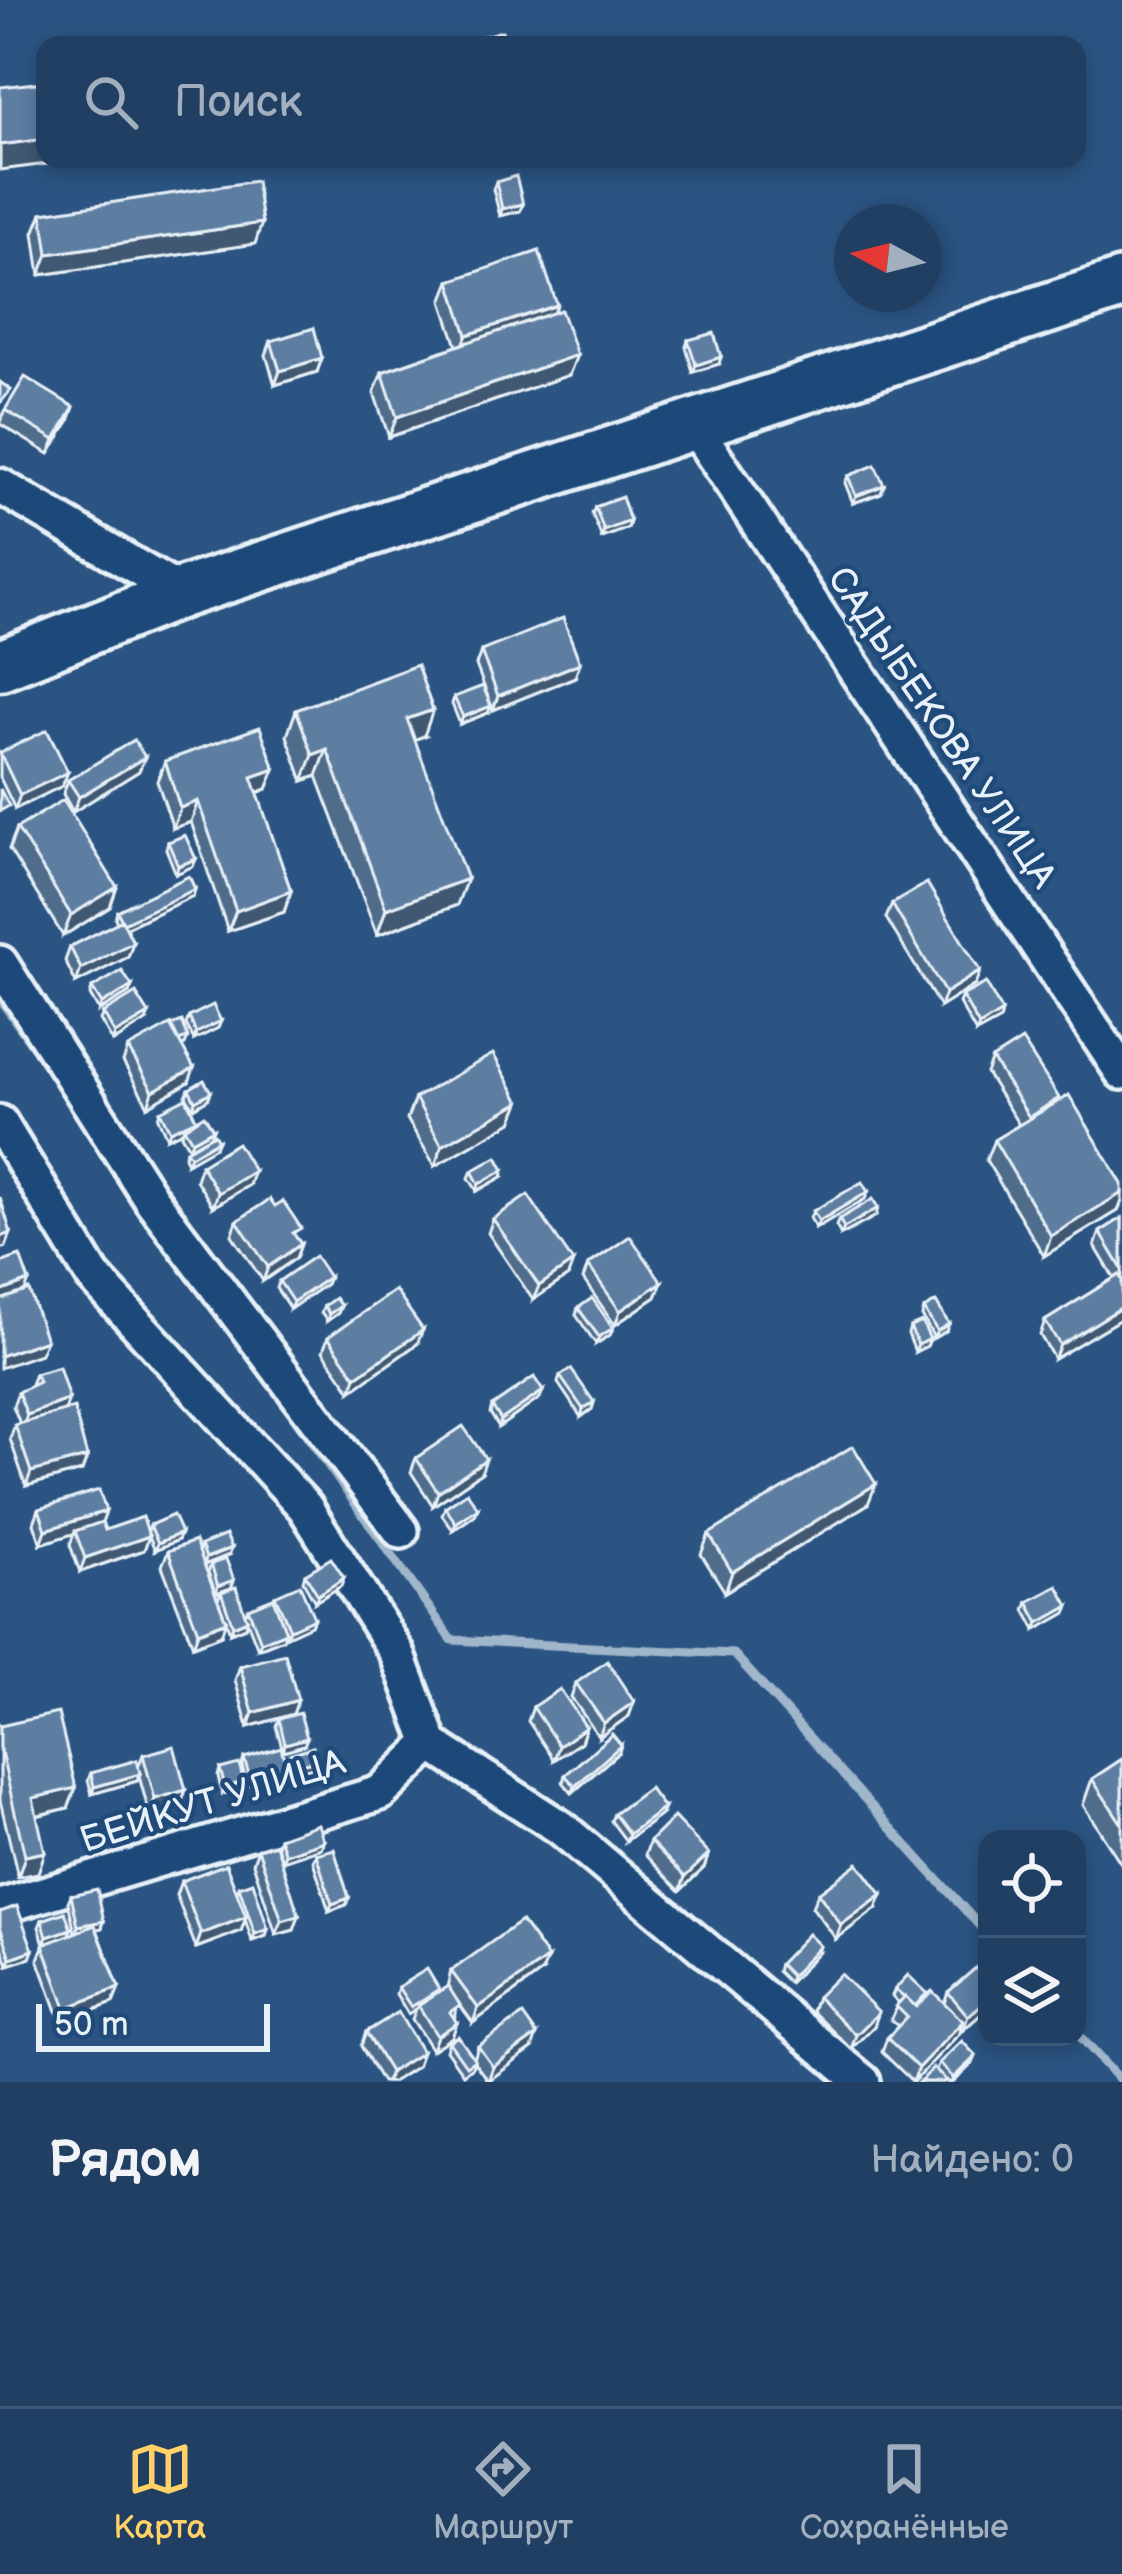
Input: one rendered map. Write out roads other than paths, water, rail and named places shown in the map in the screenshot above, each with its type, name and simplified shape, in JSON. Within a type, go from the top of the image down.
[{"type":"street","points":[[0,664],[182,592],[1122,284]]},
{"type":"street","name":"САДЫБЕКОВА УЛИЦА","points":[[694,426],[1122,1072]]},
{"type":"street","points":[[0,486],[182,592]]},
{"type":"street","points":[[0,963],[151,1199],[401,1531]]},
{"type":"street","points":[[0,1123],[93,1276],[305,1507],[398,1653],[431,1744],[561,1828],[863,2082]]},
{"type":"street","name":"БЕЙКУТ УЛИЦА","points":[[0,1907],[380,1793],[431,1744]]},
{"type":"waterway","points":[[0,999],[44,1062]]},
{"type":"waterway","points":[[278,1395],[452,1640],[734,1654],[978,1924]]},
{"type":"waterway","points":[[1086,2043],[1121,2082]]}]
